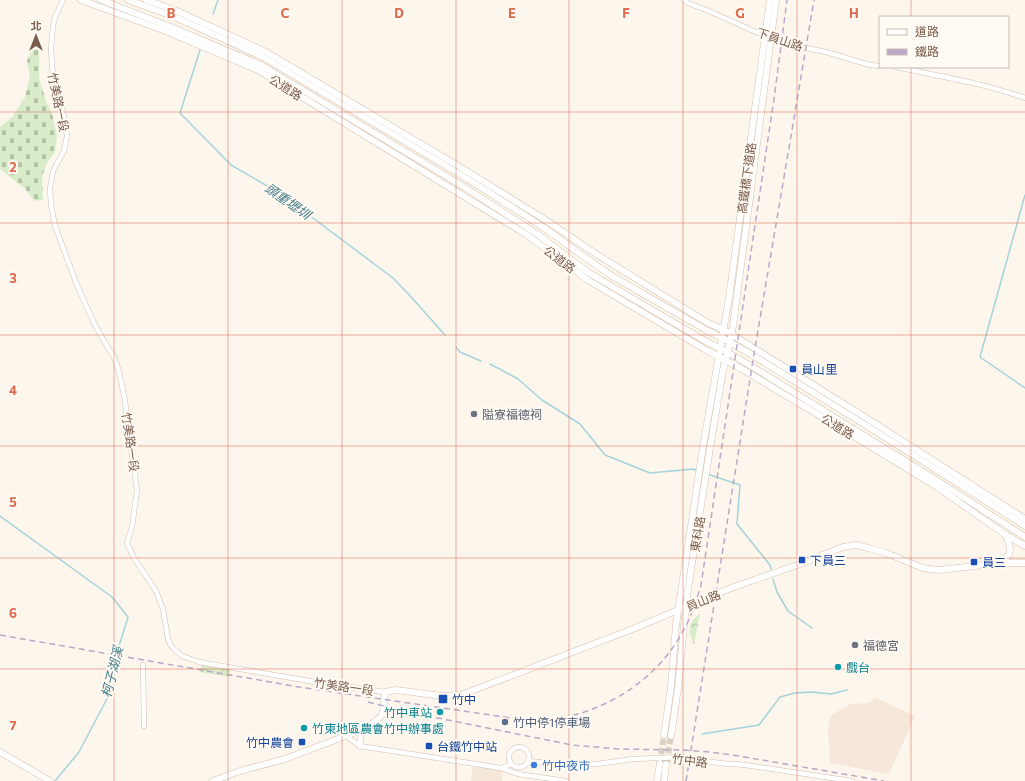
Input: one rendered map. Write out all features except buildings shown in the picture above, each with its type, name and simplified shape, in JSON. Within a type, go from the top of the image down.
[{"type":"street","name":"竹美路一段","points":[[63,0],[55,17],[50,47],[56,88],[64,116],[67,136],[64,150],[53,171],[50,189],[51,205],[55,226],[70,268],[94,323],[114,357],[118,368],[125,400],[137,490],[132,527],[127,543],[134,558],[156,591],[163,609],[170,644],[182,656],[190,660],[321,684],[385,692]]},
{"type":"street","name":"公道路","points":[[81,0],[168,32],[258,70],[527,235],[588,280],[706,350],[760,376]]},
{"type":"street","name":"公道路","points":[[101,0],[171,27],[261,65],[460,185],[537,234],[589,273],[706,342],[727,352],[760,376],[1025,537]]},
{"type":"street","name":"公道路","points":[[128,0],[175,17],[263,57],[463,176],[540,225],[612,276],[730,342],[1025,526]]},
{"type":"street","name":"公道路","points":[[146,0],[177,11],[266,52],[531,210],[596,254],[708,323],[732,334],[1025,519]]},
{"type":"street","name":"下員山路","points":[[684,0],[734,23],[786,44],[826,52],[870,65],[879,66]]},
{"type":"street","name":"高鐵橋下道路","points":[[732,334],[768,36],[770,0]]},
{"type":"street","name":"高鐵橋下道路","points":[[722,358],[720,349],[768,36],[776,0]]},
{"type":"street","points":[[901,68],[957,79],[1025,98]]},
{"type":"street","name":"東科路","points":[[701,482],[676,625],[668,735],[678,688],[686,606],[706,447],[722,358],[727,352],[732,334]]},
{"type":"street","points":[[763,362],[764,355]]},
{"type":"street","name":"公道路","points":[[939,485],[1006,535],[1025,546]]},
{"type":"street","points":[[1002,563],[1010,555],[1010,547],[1006,535]]},
{"type":"street","name":"員山路","points":[[385,692],[396,690],[442,696],[461,695],[615,636],[731,588],[843,547],[856,546],[868,548],[886,553],[923,568],[939,570],[1002,563],[1025,563]]},
{"type":"street","points":[[143,665],[144,726]]},
{"type":"street","points":[[213,781],[240,771],[285,758],[364,729],[376,721],[382,714],[385,692]]},
{"type":"street","points":[[360,746],[360,736],[364,729]]},
{"type":"street","points":[[346,736],[360,746],[501,768],[518,774],[566,781]]},
{"type":"street","points":[[520,748],[525,750],[528,755],[528,761],[525,765],[520,767],[516,766],[512,764],[509,759],[510,754],[514,749],[520,748]]},
{"type":"street","points":[[0,752],[48,780]]},
{"type":"street","name":"竹中路","points":[[528,761],[597,764],[633,758],[681,757],[852,781]]},
{"type":"street","points":[[657,781],[663,763],[664,781]]},
{"type":"street","points":[[501,768],[512,764]]},
{"type":"shaded area","points":[[874,697],[915,716],[889,774],[830,763],[828,728],[831,715],[851,704],[870,703]]},
{"type":"shaded area","points":[[473,766],[503,770],[502,781],[471,781]]},
{"type":"green space","points":[[39,49],[39,78],[46,101],[52,114],[57,136],[55,152],[47,163],[42,176],[43,200],[35,201],[25,189],[0,169],[0,127],[13,116],[25,97],[30,76],[27,60],[32,50]]},
{"type":"green space","points":[[700,613],[694,645],[690,628],[693,621]]},
{"type":"green space","points":[[202,660],[231,666],[229,677],[200,672]]},
{"type":"waterway","name":"頭重壢圳","points":[[213,14],[218,0]]},
{"type":"waterway","name":"頭重壢圳","points":[[200,50],[180,113],[231,165],[281,194],[393,278],[445,335]]},
{"type":"waterway","points":[[1025,195],[980,357],[1025,388]]},
{"type":"waterway","name":"頭重壢圳","points":[[456,347],[460,352],[481,361]]},
{"type":"waterway","name":"頭重壢圳","points":[[490,364],[518,379],[542,400],[580,424],[605,455],[650,473],[693,469],[698,471]]},
{"type":"waterway","name":"頭重壢圳","points":[[707,474],[740,485],[737,524],[770,565],[771,569]]},
{"type":"waterway","name":"柯子湖溪","points":[[0,516],[112,597],[128,617],[112,664],[110,693],[79,752],[55,781]]},
{"type":"waterway","name":"頭重壢圳","points":[[773,579],[777,592],[788,611],[812,628]]},
{"type":"waterway","name":"頭重壢圳","points":[[702,734],[759,725],[780,697],[795,693],[811,692],[831,694],[847,690]]},
{"type":"tunnel","points":[[660,763],[664,735]]},
{"type":"tunnel","points":[[667,762],[671,736]]},
{"type":"railway","points":[[0,635],[299,687],[525,720],[555,719],[593,709],[611,701],[644,679],[671,650],[682,633],[691,616],[701,585],[774,99],[787,0]]},
{"type":"railway","points":[[686,781],[754,354],[814,0]]},
{"type":"railway","points":[[368,702],[408,712],[572,745],[619,749],[710,752],[884,781]]},
{"type":"place","name":"員山里","points":[[793,369]]},
{"type":"place","name":"隘寮福德祠","points":[[474,414]]},
{"type":"place","name":"下員三","points":[[802,560]]},
{"type":"place","name":"員三","points":[[974,562]]},
{"type":"place","name":"福德宮","points":[[855,645]]},
{"type":"place","name":"戲台","points":[[838,667]]},
{"type":"place","name":"竹中","points":[[443,699]]},
{"type":"place","name":"竹中車站","points":[[440,712]]},
{"type":"place","name":"竹中停1停車場","points":[[505,722]]},
{"type":"place","name":"竹東地區農會竹中辦事處","points":[[304,728]]},
{"type":"place","name":"竹中農會","points":[[302,742]]},
{"type":"place","name":"台鐵竹中站","points":[[429,746]]},
{"type":"place","name":"竹中夜市","points":[[534,765]]}]
